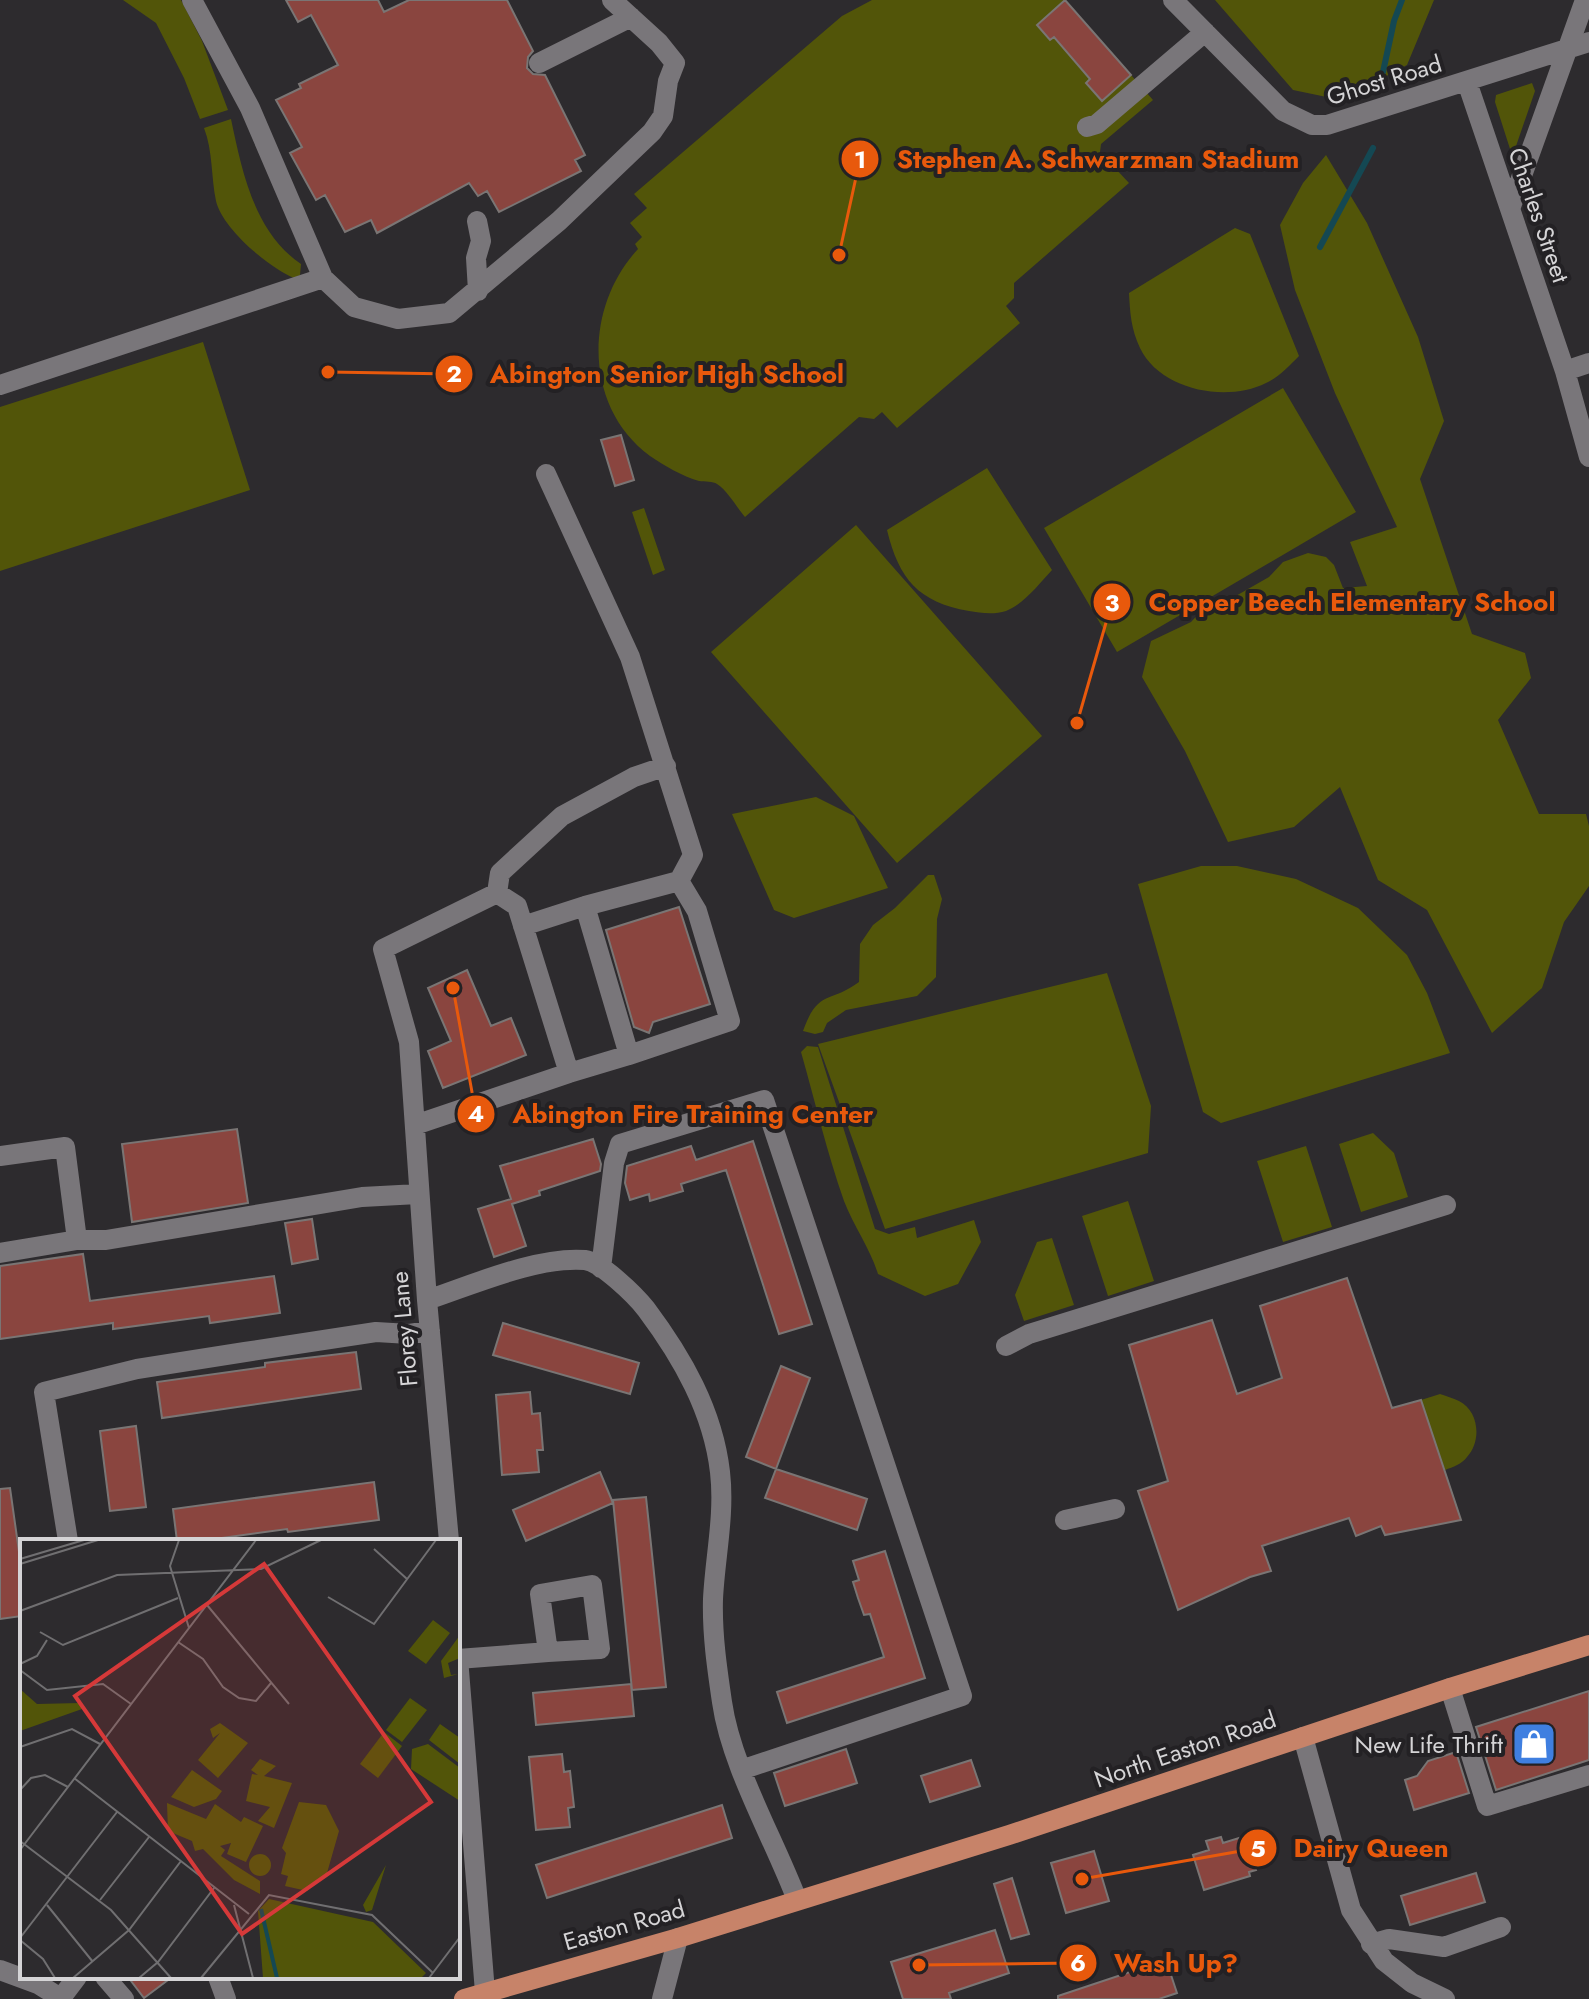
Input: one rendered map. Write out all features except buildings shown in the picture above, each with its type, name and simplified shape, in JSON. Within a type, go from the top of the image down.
[{"type":"main road","name":"North Easton Road","points":[[797,1900],[1064,1818],[1450,1688],[1589,1645]]},
{"type":"main road","name":"Easton Road","points":[[464,1999],[678,1938],[797,1900]]},
{"type":"street","points":[[192,0],[250,108],[323,278],[354,307],[398,319],[449,313],[478,291],[559,221],[652,132],[663,116],[668,81],[675,63],[659,43],[612,0]]},
{"type":"street","name":"Ghost Road","points":[[1173,0],[1283,111],[1312,125],[1327,125],[1589,42]]},
{"type":"street","points":[[1510,209],[1585,0]]},
{"type":"street","points":[[539,63],[631,17]]},
{"type":"street","points":[[1087,127],[1097,124],[1205,32]]},
{"type":"street","name":"Charles Street","points":[[1467,82],[1565,371],[1589,457]]},
{"type":"street","points":[[477,221],[481,241],[476,258],[478,291]]},
{"type":"street","points":[[0,385],[323,278]]},
{"type":"street","points":[[1565,371],[1589,363]]},
{"type":"street","points":[[523,926],[679,881],[693,855],[630,657],[546,474]]},
{"type":"street","points":[[569,1073],[517,906],[497,893],[500,873],[562,816],[634,777],[666,766]]},
{"type":"street","points":[[414,1119],[629,1055],[730,1021],[697,911],[679,881]]},
{"type":"street","name":"Florey Lane","points":[[449,1539],[418,1194],[409,1042],[383,949],[497,893]]},
{"type":"street","points":[[585,906],[629,1055]]},
{"type":"street","points":[[601,1268],[614,1163],[620,1144],[764,1100],[962,1696],[741,1770]]},
{"type":"street","points":[[0,1156],[65,1147],[77,1240]]},
{"type":"street","points":[[0,1253],[77,1240],[106,1240],[362,1197],[418,1194]]},
{"type":"street","points":[[1006,1346],[1029,1334],[1446,1205]]},
{"type":"street","points":[[427,1300],[549,1261],[588,1260],[638,1298],[672,1343],[704,1405],[720,1471],[721,1517],[713,1601],[714,1648],[722,1707],[741,1770],[797,1900]]},
{"type":"street","points":[[68,1539],[44,1392],[137,1369],[274,1347],[376,1332],[409,1334],[430,1331]]},
{"type":"street","points":[[1065,1520],[1115,1509]]},
{"type":"street","points":[[460,1659],[548,1652]]},
{"type":"street","points":[[460,1684],[485,1992]]},
{"type":"street","points":[[1450,1688],[1487,1806],[1589,1775]]},
{"type":"street","points":[[1303,1737],[1351,1910],[1384,1961],[1412,1983],[1445,1999]]},
{"type":"street","points":[[1371,1944],[1389,1939],[1444,1947],[1501,1927]]},
{"type":"street","points":[[662,1999],[678,1938]]},
{"type":"street","points":[[0,1970],[20,1977]]},
{"type":"street","points":[[24,1979],[62,1999],[76,1979]]},
{"type":"street","points":[[107,1979],[124,1999]]},
{"type":"street","points":[[219,1979],[226,1999]]},
{"type":"shaded area","points":[[123,0],[181,0],[202,41],[228,110],[200,119],[184,78],[156,23]]},
{"type":"shaded area","points":[[872,0],[1065,0],[1153,100],[1101,144],[1100,152],[1129,183],[1014,283],[1014,298],[1006,306],[1020,323],[897,428],[882,412],[874,419],[859,417],[745,517],[717,484],[699,481],[674,470],[650,456],[628,435],[612,411],[603,384],[599,356],[600,327],[620,273],[638,249],[635,244],[642,237],[630,223],[647,208],[634,194],[842,16]]},
{"type":"shaded area","points":[[1215,0],[1434,0],[1407,65],[1341,100],[1293,90]]},
{"type":"shaded area","points":[[1532,83],[1535,91],[1515,149],[1511,152],[1495,102],[1496,95]]},
{"type":"shaded area","points":[[231,119],[252,199],[261,218],[285,251],[301,264],[300,275],[294,278],[272,266],[248,246],[220,212],[204,128]]},
{"type":"shaded area","points":[[1326,155],[1367,223],[1418,337],[1444,421],[1420,479],[1472,634],[1525,653],[1531,678],[1498,720],[1539,814],[1586,814],[1589,826],[1589,886],[1564,922],[1542,988],[1492,1033],[1427,910],[1378,880],[1340,787],[1294,827],[1228,842],[1185,751],[1142,677],[1151,641],[1191,622],[1211,601],[1234,597],[1269,577],[1283,562],[1308,553],[1326,557],[1334,565],[1343,588],[1367,586],[1350,542],[1397,527],[1335,393],[1295,290],[1280,225],[1303,183]]},
{"type":"shaded area","points":[[1235,228],[1250,234],[1299,356],[1275,378],[1250,389],[1214,392],[1196,389],[1162,374],[1140,348],[1129,293]]},
{"type":"shaded area","points":[[203,342],[250,490],[0,571],[0,407]]},
{"type":"shaded area","points":[[1283,388],[1356,512],[1117,652],[1044,528]]},
{"type":"shaded area","points":[[987,468],[1052,570],[1019,604],[1006,611],[992,613],[951,607],[913,586],[898,562],[887,530]]},
{"type":"shaded area","points":[[644,508],[665,570],[653,575],[632,512]]},
{"type":"shaded area","points":[[856,525],[1042,736],[897,863],[711,652]]},
{"type":"shaded area","points":[[816,797],[854,816],[888,888],[794,918],[774,910],[732,814]]},
{"type":"shaded area","points":[[1201,866],[1237,866],[1296,879],[1358,908],[1407,955],[1427,993],[1450,1053],[1221,1123],[1203,1112],[1138,884]]},
{"type":"shaded area","points":[[928,875],[934,875],[942,899],[937,919],[936,977],[917,996],[846,1010],[827,1023],[823,1032],[803,1031],[819,1003],[859,982],[860,944],[873,925]]},
{"type":"shaded area","points":[[1107,973],[1151,1106],[1148,1153],[885,1229],[818,1044]]},
{"type":"shaded area","points":[[807,1046],[818,1047],[875,1229],[889,1234],[915,1227],[917,1238],[974,1220],[981,1242],[958,1284],[925,1296],[878,1274],[844,1201],[832,1164],[801,1052]]},
{"type":"shaded area","points":[[1373,1133],[1394,1153],[1408,1197],[1361,1212],[1339,1144]]},
{"type":"shaded area","points":[[1306,1146],[1332,1227],[1283,1242],[1257,1161]]},
{"type":"shaded area","points":[[1128,1201],[1154,1281],[1108,1296],[1082,1216]]},
{"type":"shaded area","points":[[1052,1238],[1074,1305],[1024,1321],[1015,1295],[1037,1242]]},
{"type":"shaded area","points":[[1440,1394],[1466,1406],[1476,1427],[1472,1450],[1463,1462],[1445,1470],[1421,1400]]},
{"type":"waterway","points":[[1383,72],[1402,0]]},
{"type":"waterway","points":[[1320,247],[1373,148]]},
{"type":"place","name":"Stephen A. Schwarzman Stadium","points":[[839,255]]},
{"type":"place","name":"Abington Senior High School","points":[[328,372]]},
{"type":"place","name":"Copper Beech Elementary School","points":[[1077,723]]},
{"type":"place","name":"Abington Fire Training Center","points":[[453,988]]},
{"type":"place","name":"New Life Thrift","points":[[1534,1744]]},
{"type":"place","name":"Dairy Queen","points":[[1082,1879]]},
{"type":"place","name":"Wash Up?","points":[[919,1965]]}]
